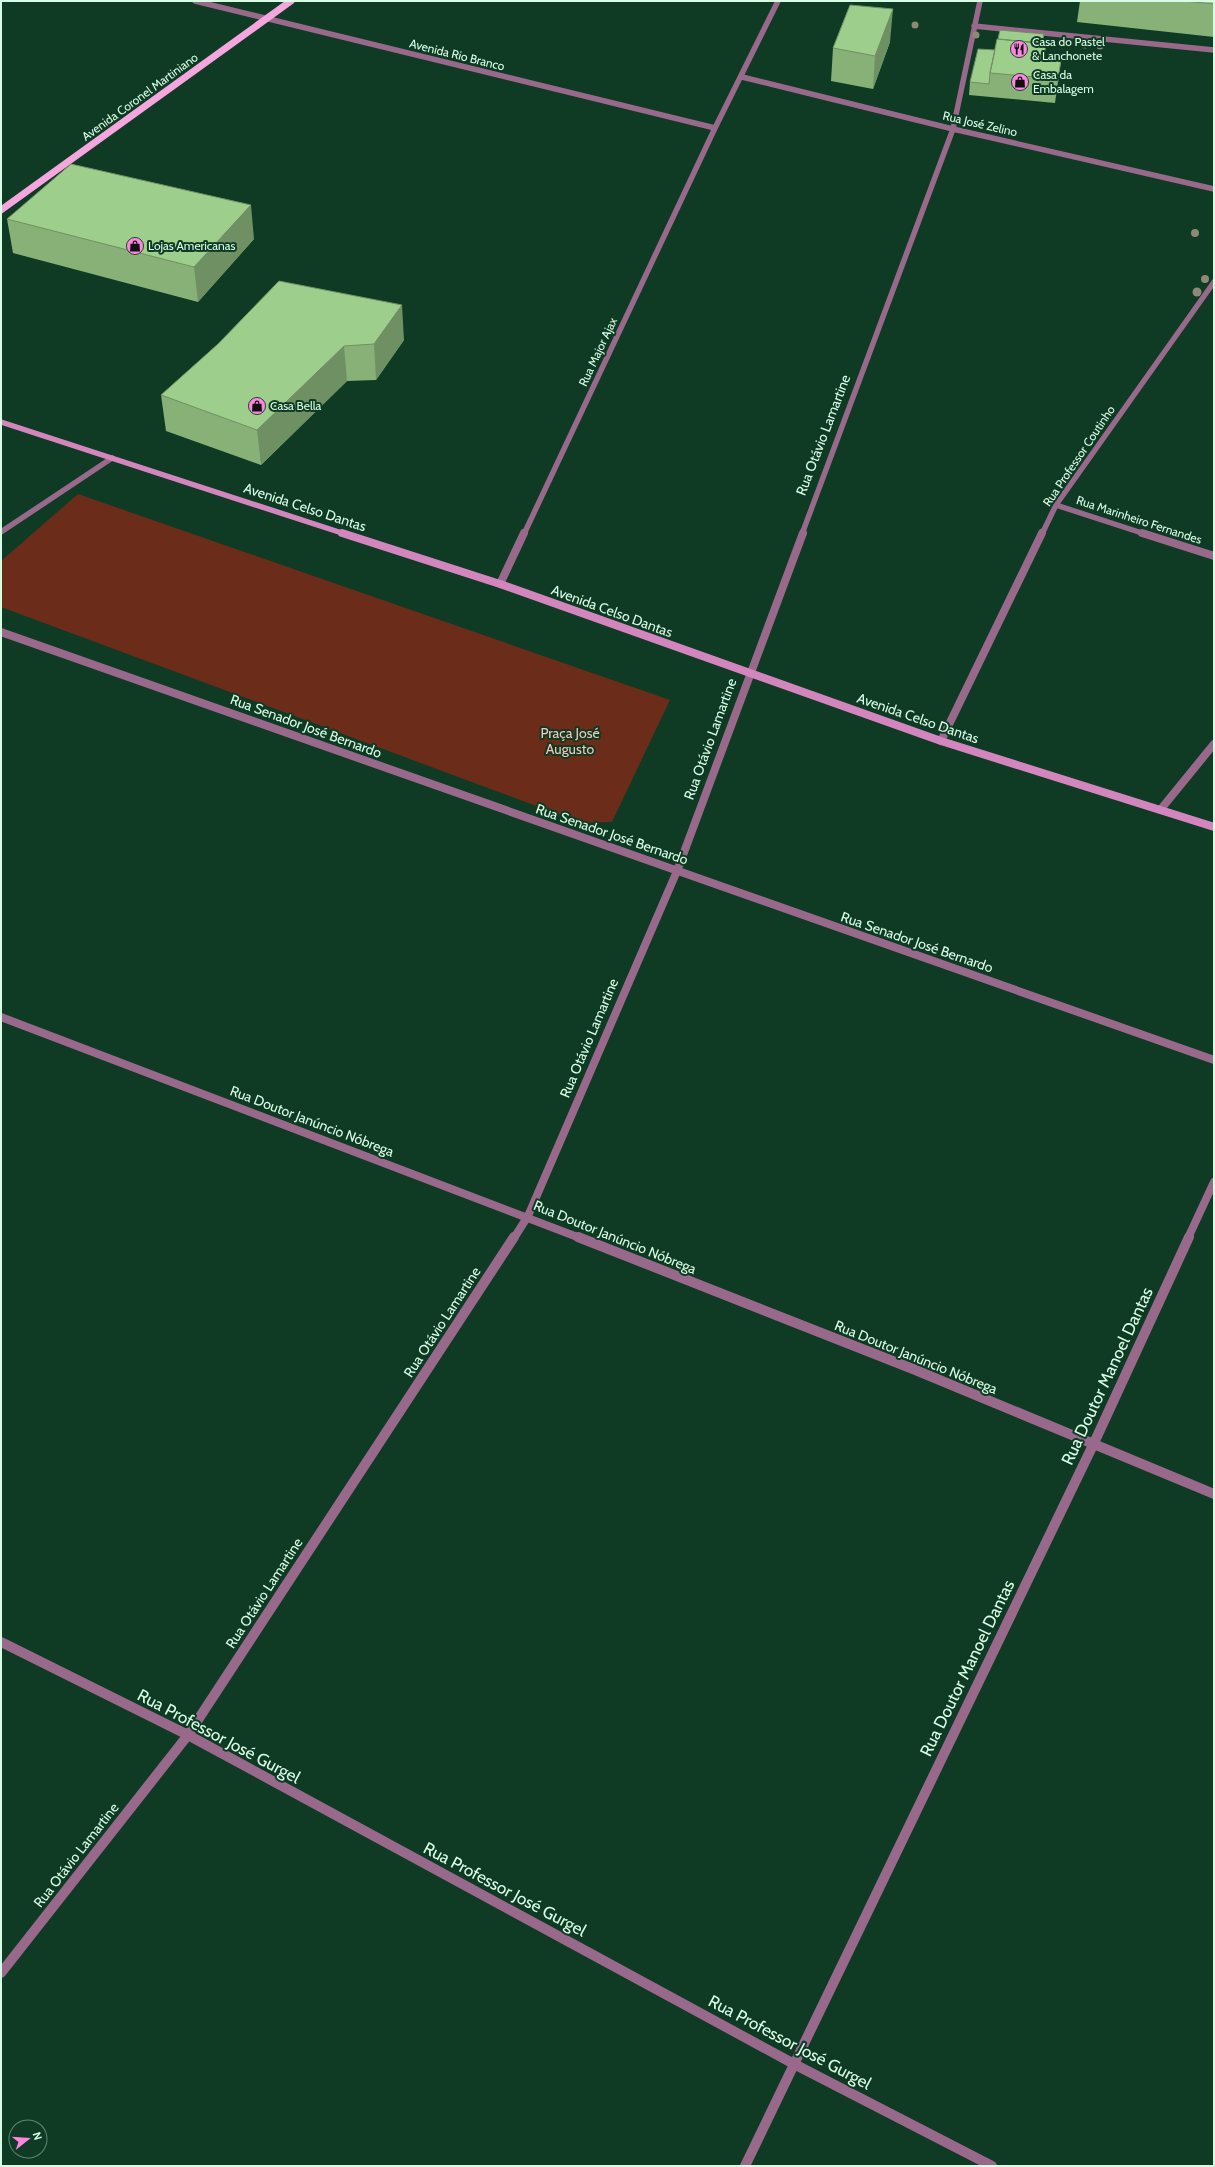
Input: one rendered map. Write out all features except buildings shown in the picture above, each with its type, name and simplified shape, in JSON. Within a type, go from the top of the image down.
[{"type":"main road","name":"Avenida Coronel Martiniano","points":[[1,210],[291,1]]},
{"type":"main road","name":"Avenida Celso Dantas","points":[[1,422],[500,584],[749,674],[941,741],[1161,809],[1214,827]]},
{"type":"street","name":"Avenida Rio Branco","points":[[195,1],[715,128]]},
{"type":"street","name":"Rua Major Ajax","points":[[500,584],[715,128],[742,77],[778,1]]},
{"type":"street","name":"Rua Otávio Lamartine","points":[[1,1973],[188,1735],[528,1216],[677,871],[953,129],[980,1]]},
{"type":"street","points":[[974,26],[1214,50]]},
{"type":"street","name":"Rua José Zelino","points":[[742,77],[953,129],[1214,189]]},
{"type":"street","name":"Rua Professor Coutinho","points":[[941,741],[1056,505],[1214,282]]},
{"type":"street","points":[[1,532],[112,458]]},
{"type":"street","name":"Rua Marinheiro Fernandes","points":[[1056,505],[1214,556]]},
{"type":"street","name":"Rua Senador José Bernardo","points":[[1,632],[1214,1060]]},
{"type":"street","points":[[1161,809],[1214,744]]},
{"type":"street","name":"Rua Doutor Janúncio Nóbrega","points":[[1,1017],[528,1216],[1094,1443],[1214,1494]]},
{"type":"street","name":"Rua Doutor Manoel Dantas","points":[[745,2166],[1094,1443],[1214,1182]]},
{"type":"street","name":"Rua Professor José Gurgel","points":[[1,1642],[188,1735],[794,2064],[992,2166]]},
{"type":"green space","name":"Praça José Augusto","points":[[78,494],[670,700],[612,822],[582,823],[1,607],[1,561]]},
{"type":"place","name":"Casa do Pastel & Lanchonete","points":[[1019,49]]},
{"type":"place","name":"Casa da Embalagem","points":[[1020,82]]},
{"type":"place","name":"Lojas Americanas","points":[[135,246]]},
{"type":"place","name":"Casa Bella","points":[[257,406]]}]
